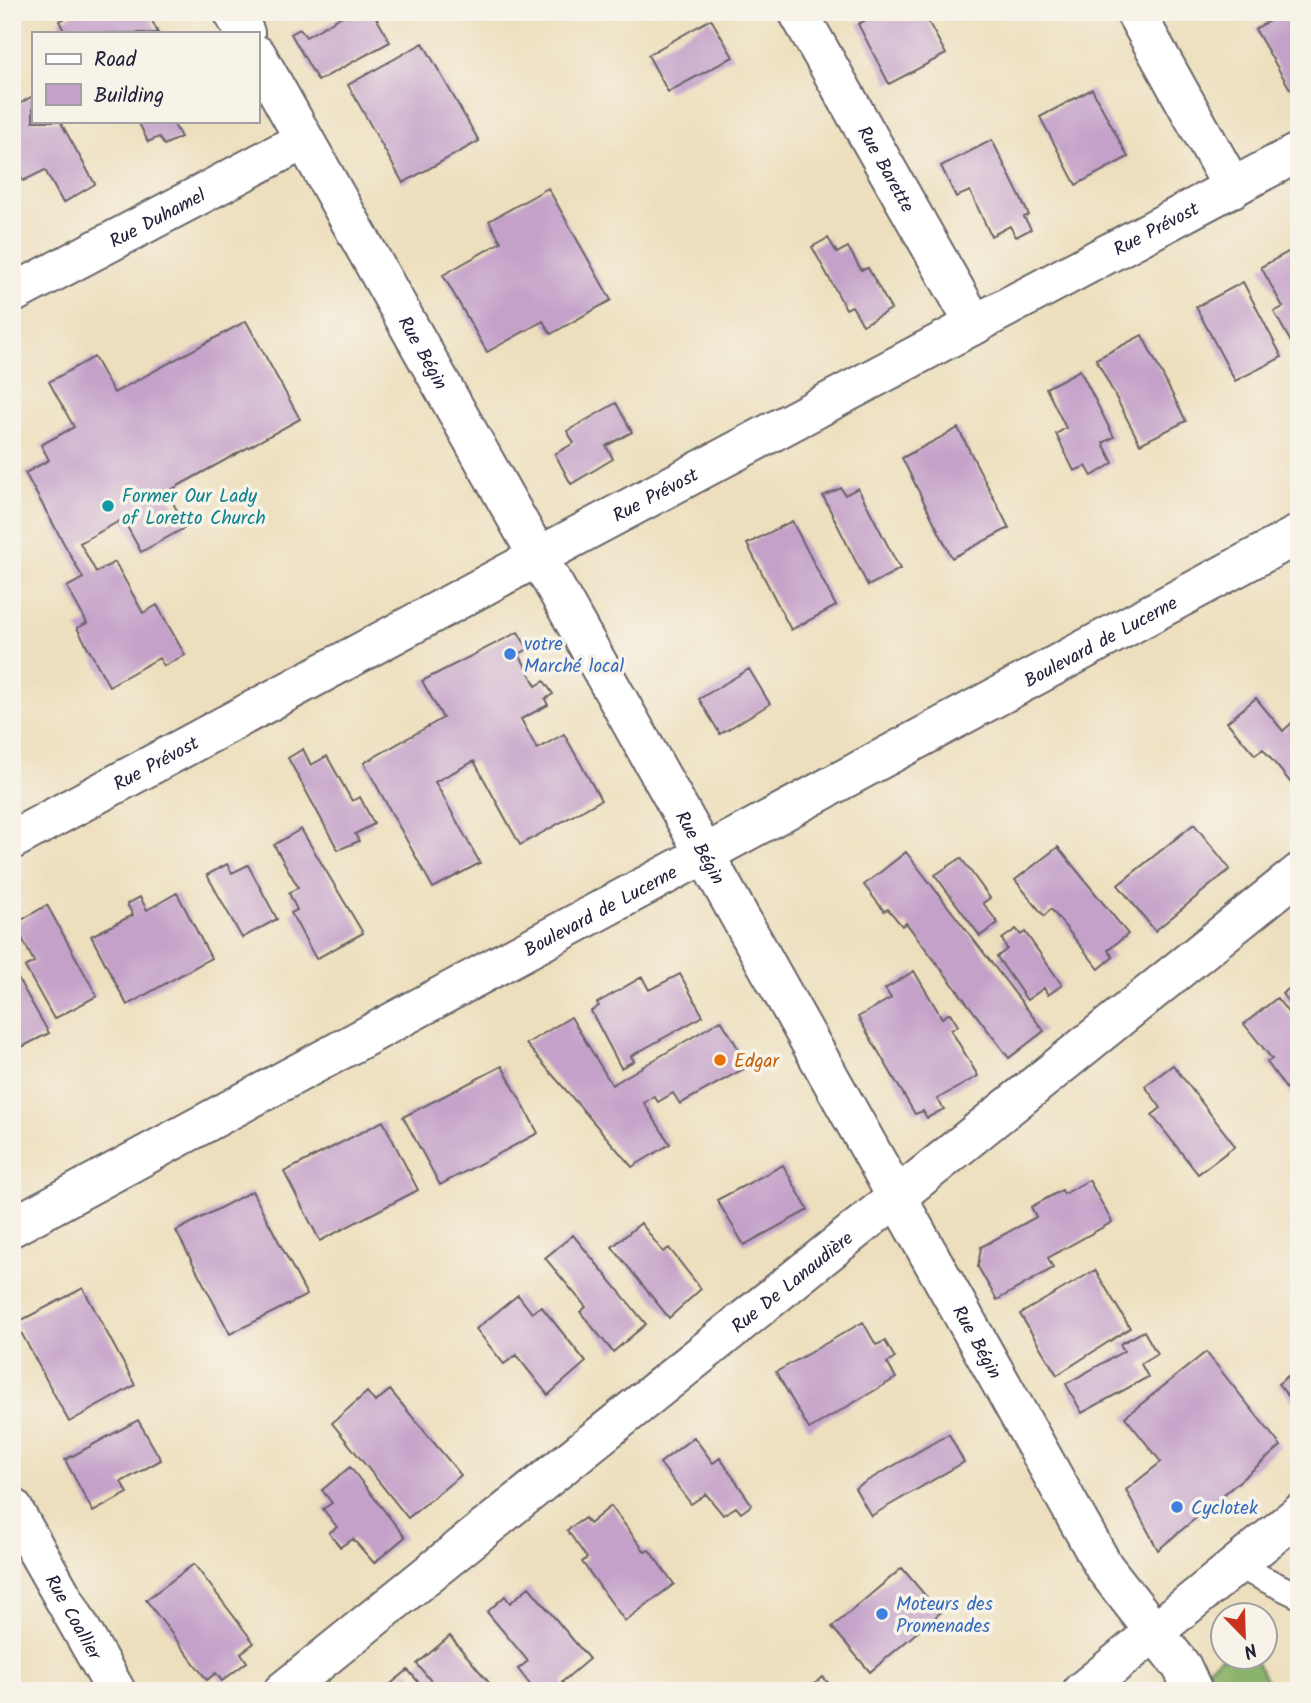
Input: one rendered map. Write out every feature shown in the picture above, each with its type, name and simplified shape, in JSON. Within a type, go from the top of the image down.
[{"type":"street","points":[[233,12],[244,32]]},
{"type":"street","name":"Rue Barette","points":[[798,12],[975,325]]},
{"type":"street","points":[[1135,12],[1233,188]]},
{"type":"street","name":"Rue Bégin","points":[[259,59],[1104,1567],[1182,1667],[1194,1691]]},
{"type":"street","name":"Rue Duhamel","points":[[12,294],[304,140]]},
{"type":"street","name":"Rue Prévost","points":[[12,840],[538,556],[1299,152]]},
{"type":"street","name":"Boulevard de Lucerne","points":[[12,1227],[1299,534]]},
{"type":"street","name":"Rue De Lanaudière","points":[[283,1691],[1299,873]]},
{"type":"street","name":"Rue Coallier","points":[[12,1507],[116,1691]]},
{"type":"street","points":[[1082,1691],[1299,1514]]},
{"type":"lane","points":[[1236,1565],[1299,1596]]},
{"type":"green space","points":[[1210,1666],[1210,1672],[1262,1672],[1273,1691],[1179,1691]]},
{"type":"building","points":[[78,12],[148,12],[158,32],[64,32],[59,21]]},
{"type":"building","points":[[349,12],[373,12],[390,42],[318,81],[291,34],[300,29],[306,37]]},
{"type":"building","points":[[881,12],[902,12],[907,20],[923,12],[946,54],[889,84],[858,24]]},
{"type":"building","points":[[1285,12],[1299,12],[1299,84],[1290,89],[1255,29]]},
{"type":"building","points":[[711,19],[733,57],[668,92],[648,55]]},
{"type":"building","points":[[423,43],[479,141],[403,183],[348,85]]},
{"type":"building","points":[[1092,89],[1128,157],[1076,185],[1040,117]]},
{"type":"building","points":[[32,97],[32,122],[61,122],[95,184],[63,203],[45,170],[23,181],[12,161],[12,108]]},
{"type":"building","points":[[138,122],[173,122],[181,137],[164,145],[159,137],[148,142]]},
{"type":"building","points":[[992,140],[1029,215],[1024,217],[1031,229],[1016,237],[1010,226],[991,236],[970,191],[956,197],[941,166]]},
{"type":"building","points":[[548,188],[611,300],[551,334],[543,321],[487,352],[443,275],[501,242],[489,221]]},
{"type":"building","points":[[828,238],[837,253],[848,247],[861,270],[868,268],[891,309],[863,325],[852,306],[846,309],[812,247]]},
{"type":"building","points":[[1299,246],[1299,350],[1296,351],[1274,312],[1283,307],[1261,267]]},
{"type":"building","points":[[1243,282],[1282,357],[1235,381],[1196,307]]},
{"type":"building","name":"Former Our Lady of Loretto Church","points":[[246,321],[300,419],[167,492],[186,527],[141,552],[123,519],[80,543],[96,572],[115,562],[143,613],[157,605],[185,655],[164,666],[159,658],[109,686],[77,628],[87,623],[67,587],[83,578],[25,473],[49,460],[41,445],[74,427],[49,382],[94,357],[114,393]]},
{"type":"building","points":[[1142,335],[1186,421],[1140,444],[1096,359]]},
{"type":"building","points":[[1080,370],[1114,437],[1103,443],[1113,463],[1092,476],[1086,466],[1074,471],[1056,434],[1066,428],[1046,388]]},
{"type":"building","points":[[616,403],[632,432],[606,446],[613,459],[571,484],[555,454],[574,443],[567,431]]},
{"type":"building","points":[[958,428],[1009,528],[952,558],[902,458]]},
{"type":"building","points":[[841,488],[845,495],[858,488],[900,569],[868,586],[823,496]]},
{"type":"building","points":[[792,521],[836,606],[791,630],[747,544]]},
{"type":"building","points":[[518,632],[528,649],[519,654],[536,686],[544,681],[553,694],[545,699],[548,705],[521,719],[537,749],[564,734],[601,800],[520,845],[474,761],[435,782],[480,863],[433,888],[364,763],[443,718],[422,681]]},
{"type":"building","points":[[749,669],[770,704],[720,734],[699,699]]},
{"type":"building","points":[[1256,698],[1283,731],[1295,720],[1299,725],[1296,789],[1263,749],[1255,755],[1227,722]]},
{"type":"building","points":[[12,721],[20,736],[12,739]]},
{"type":"building","points":[[303,749],[311,765],[327,756],[352,801],[360,797],[374,824],[355,834],[359,841],[338,850],[288,758]]},
{"type":"building","points":[[1194,824],[1230,869],[1155,931],[1118,885]]},
{"type":"building","points":[[301,829],[363,933],[316,959],[291,913],[297,910],[289,893],[298,887],[274,845]]},
{"type":"building","points":[[1058,847],[1128,934],[1108,950],[1113,957],[1099,969],[1051,909],[1044,916],[1015,880]]},
{"type":"building","points":[[906,852],[1044,1031],[1009,1058],[906,923],[902,926],[888,909],[884,911],[864,885]]},
{"type":"building","points":[[961,858],[990,898],[983,903],[998,923],[980,936],[935,875]]},
{"type":"building","points":[[227,864],[232,873],[248,865],[277,919],[242,938],[207,875]]},
{"type":"building","points":[[177,893],[211,958],[127,1005],[91,936],[133,915],[127,904],[140,897],[147,910]]},
{"type":"building","points":[[47,905],[97,996],[54,1019],[25,967],[34,962],[15,924]]},
{"type":"building","points":[[1016,929],[1021,935],[1025,932],[1062,985],[1048,995],[1044,988],[1027,1000],[997,957],[1007,949],[1002,939]]},
{"type":"building","points":[[914,971],[942,1018],[950,1013],[958,1026],[951,1030],[978,1076],[937,1099],[944,1109],[927,1118],[923,1111],[915,1114],[858,1017],[891,998],[885,989]]},
{"type":"building","points":[[680,974],[703,1016],[631,1056],[634,1061],[621,1068],[591,1011],[599,1006],[597,1003],[642,977],[649,990]]},
{"type":"building","points":[[17,977],[49,1033],[12,1052],[12,980]]},
{"type":"building","points":[[1299,981],[1299,1015],[1282,994]]},
{"type":"building","points":[[1277,998],[1299,1027],[1299,1039],[1293,1044],[1299,1051],[1299,1098],[1295,1101],[1267,1062],[1272,1059],[1244,1024]]},
{"type":"building","points":[[571,1017],[612,1085],[721,1020],[749,1066],[680,1104],[673,1093],[658,1102],[654,1096],[644,1103],[670,1144],[632,1167],[526,1044]]},
{"type":"building","points":[[1173,1065],[1235,1146],[1198,1174],[1152,1115],[1161,1108],[1145,1086]]},
{"type":"building","points":[[502,1066],[538,1133],[440,1185],[403,1117]]},
{"type":"building","points":[[383,1121],[418,1190],[320,1241],[284,1172]]},
{"type":"building","points":[[783,1165],[808,1210],[744,1245],[717,1200]]},
{"type":"building","points":[[1089,1180],[1112,1222],[1048,1258],[1053,1268],[997,1300],[978,1267],[981,1247],[1036,1217],[1031,1207],[1062,1190],[1064,1194]]},
{"type":"building","points":[[252,1191],[307,1295],[230,1334],[176,1231]]},
{"type":"building","points":[[641,1223],[663,1252],[669,1248],[701,1289],[669,1318],[612,1247]]},
{"type":"building","points":[[573,1235],[646,1324],[613,1352],[580,1312],[586,1307],[545,1258]]},
{"type":"building","points":[[1095,1270],[1130,1328],[1057,1375],[1020,1314]]},
{"type":"building","points":[[83,1288],[135,1385],[69,1422],[16,1323]]},
{"type":"building","points":[[518,1295],[532,1313],[541,1306],[586,1362],[548,1395],[516,1355],[504,1364],[476,1329]]},
{"type":"building","points":[[863,1322],[876,1345],[885,1341],[895,1358],[887,1363],[896,1378],[809,1429],[776,1372]]},
{"type":"building","points":[[1144,1331],[1157,1354],[1141,1364],[1148,1377],[1082,1413],[1066,1384],[1124,1351],[1120,1344]]},
{"type":"building","points":[[1206,1352],[1281,1446],[1158,1550],[1126,1490],[1161,1462],[1125,1417]]},
{"type":"building","points":[[1299,1367],[1299,1409],[1278,1384]]},
{"type":"building","points":[[390,1390],[461,1475],[408,1518],[332,1423],[367,1392],[375,1402]]},
{"type":"building","points":[[138,1420],[161,1460],[121,1482],[128,1493],[93,1512],[65,1460]]},
{"type":"building","points":[[949,1434],[964,1462],[871,1516],[855,1488]]},
{"type":"building","points":[[694,1437],[713,1463],[720,1458],[752,1505],[741,1513],[736,1507],[723,1515],[706,1494],[691,1504],[660,1463]]},
{"type":"building","points":[[350,1467],[405,1537],[374,1563],[353,1539],[340,1547],[329,1533],[337,1527],[323,1509],[332,1503],[322,1490]]},
{"type":"building","points":[[611,1506],[645,1552],[649,1550],[674,1584],[625,1621],[582,1562],[587,1558],[567,1530],[585,1518],[589,1524]]},
{"type":"building","points":[[194,1564],[254,1643],[241,1653],[247,1662],[222,1681],[216,1673],[207,1680],[146,1600]]},
{"type":"building","points":[[902,1568],[940,1613],[870,1672],[832,1627]]},
{"type":"building","points":[[529,1587],[589,1659],[562,1682],[567,1691],[535,1691],[518,1669],[528,1661],[487,1612],[505,1596],[510,1603]]},
{"type":"building","points":[[450,1636],[496,1691],[439,1691],[417,1664]]},
{"type":"building","points":[[408,1670],[426,1691],[382,1691]]},
{"type":"building","points":[[823,1677],[835,1691],[807,1691]]},
{"type":"place","name":"Former Our Lady of Loretto Church","points":[[108,506]]},
{"type":"place","name":"votre Marché local","points":[[510,654]]},
{"type":"place","name":"Edgar","points":[[720,1060]]},
{"type":"place","name":"Cyclotek","points":[[1177,1507]]},
{"type":"place","name":"Moteurs des Promenades","points":[[882,1614]]}]
